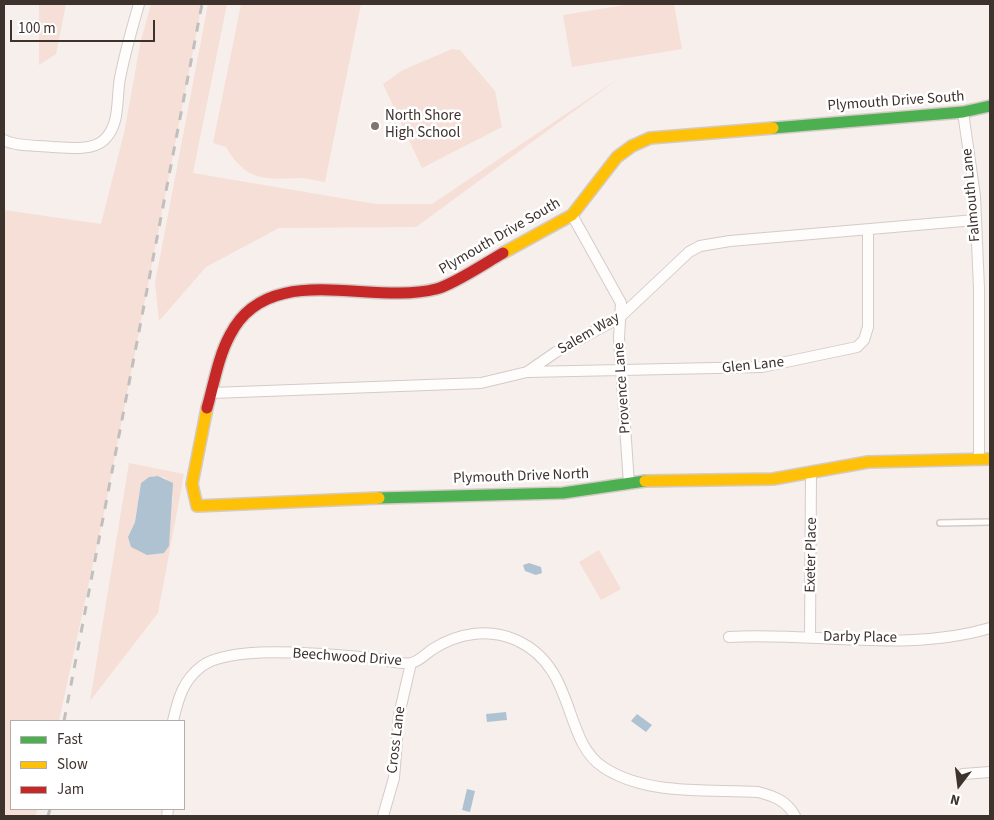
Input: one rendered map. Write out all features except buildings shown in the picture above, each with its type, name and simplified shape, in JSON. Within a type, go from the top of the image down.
[{"type":"street","points":[[4,140],[17,144],[67,148],[92,146],[103,141],[112,130],[119,80],[139,4]]},
{"type":"street","name":"Plymouth Drive South","points":[[212,393],[230,334],[249,308],[257,303],[282,294],[313,289],[396,295],[438,289],[572,215],[579,202],[619,153],[634,143],[650,138],[987,110]]},
{"type":"street","name":"Falmouth Lane","points":[[963,112],[975,196],[984,459]]},
{"type":"street","name":"Provence Lane","points":[[572,215],[621,303],[619,318],[629,484]]},
{"type":"street","name":"Salem Way","points":[[212,393],[481,382],[527,372],[556,352],[619,318],[678,260],[700,246],[730,241],[976,220]]},
{"type":"street","name":"Glen Lane","points":[[527,372],[623,372],[762,367],[857,346],[864,340],[868,327],[868,230]]},
{"type":"street","name":"Plymouth Drive North","points":[[212,393],[205,416],[192,484],[197,506],[416,496],[563,493],[642,481],[773,479],[868,462],[984,459]]},
{"type":"street","name":"Exeter Place","points":[[810,637],[812,473]]},
{"type":"street","name":"Darby Place","points":[[729,637],[932,638],[990,628]]},
{"type":"street","name":"Beechwood Drive","points":[[173,720],[182,688],[192,674],[211,660],[221,657],[252,654],[314,654],[411,663],[460,635],[491,634],[515,639],[536,653],[552,670],[562,687],[586,750],[592,759],[604,768],[648,785],[758,792],[773,795],[784,801],[795,816]]},
{"type":"street","name":"Cross Lane","points":[[383,816],[394,778],[399,715],[411,663]]},
{"type":"street","points":[[963,774],[990,772]]},
{"type":"lane","points":[[940,523],[990,522]]},
{"type":"shaded area","points":[[39,4],[66,4],[56,54],[39,65]]},
{"type":"shaded area","points":[[151,4],[202,4],[104,513],[59,720],[10,720],[10,810],[38,810],[35,816],[4,816],[4,210],[101,224],[124,133],[141,40]]},
{"type":"shaded area","points":[[208,4],[227,4],[193,173],[376,204],[432,204],[618,79],[416,227],[279,228],[206,267],[159,321],[155,283]]},
{"type":"shaded area","points":[[241,4],[361,4],[325,182],[301,178],[275,179],[256,176],[240,166],[226,147],[213,143]]},
{"type":"shaded area","points":[[631,4],[674,4],[682,49],[572,67],[563,15]]},
{"type":"shaded area","points":[[452,49],[460,50],[495,91],[502,127],[422,168],[383,84],[403,70]]},
{"type":"shaded area","points":[[129,463],[184,474],[158,613],[90,701]],"holes":[[[158,476],[166,478],[173,498],[170,509],[128,537],[135,522],[141,483],[149,477]]]},
{"type":"shaded area","points":[[599,550],[621,589],[601,600],[579,562]]},
{"type":"water","points":[[158,476],[173,483],[169,546],[164,553],[147,555],[131,547],[128,537],[135,522],[141,483],[149,477]]},
{"type":"water","points":[[529,563],[541,567],[542,573],[536,575],[525,571],[523,565]]},
{"type":"water","points":[[506,712],[507,720],[487,722],[486,714]]},
{"type":"water","points":[[637,714],[652,725],[646,732],[631,721]]},
{"type":"water","points":[[467,789],[475,791],[470,812],[462,810]]},
{"type":"railway","points":[[64,720],[202,4]]},
{"type":"railway","points":[[48,816],[50,810]]},
{"type":"traffic: fast","points":[[773,128],[963,112],[990,106]]},
{"type":"traffic: fast","points":[[379,498],[563,493],[645,481]]},
{"type":"traffic: slow","points":[[503,253],[572,215],[617,157],[632,146],[650,138],[773,128]]},
{"type":"traffic: slow","points":[[207,408],[192,484],[197,506],[379,498]]},
{"type":"traffic: slow","points":[[645,481],[773,479],[868,462],[990,459]]},
{"type":"traffic: jam","points":[[207,408],[219,361],[230,335],[247,312],[269,298],[294,292],[322,290],[410,293],[436,289],[460,278],[503,253]]},
{"type":"place","name":"North Shore High School","points":[[375,126]]}]
